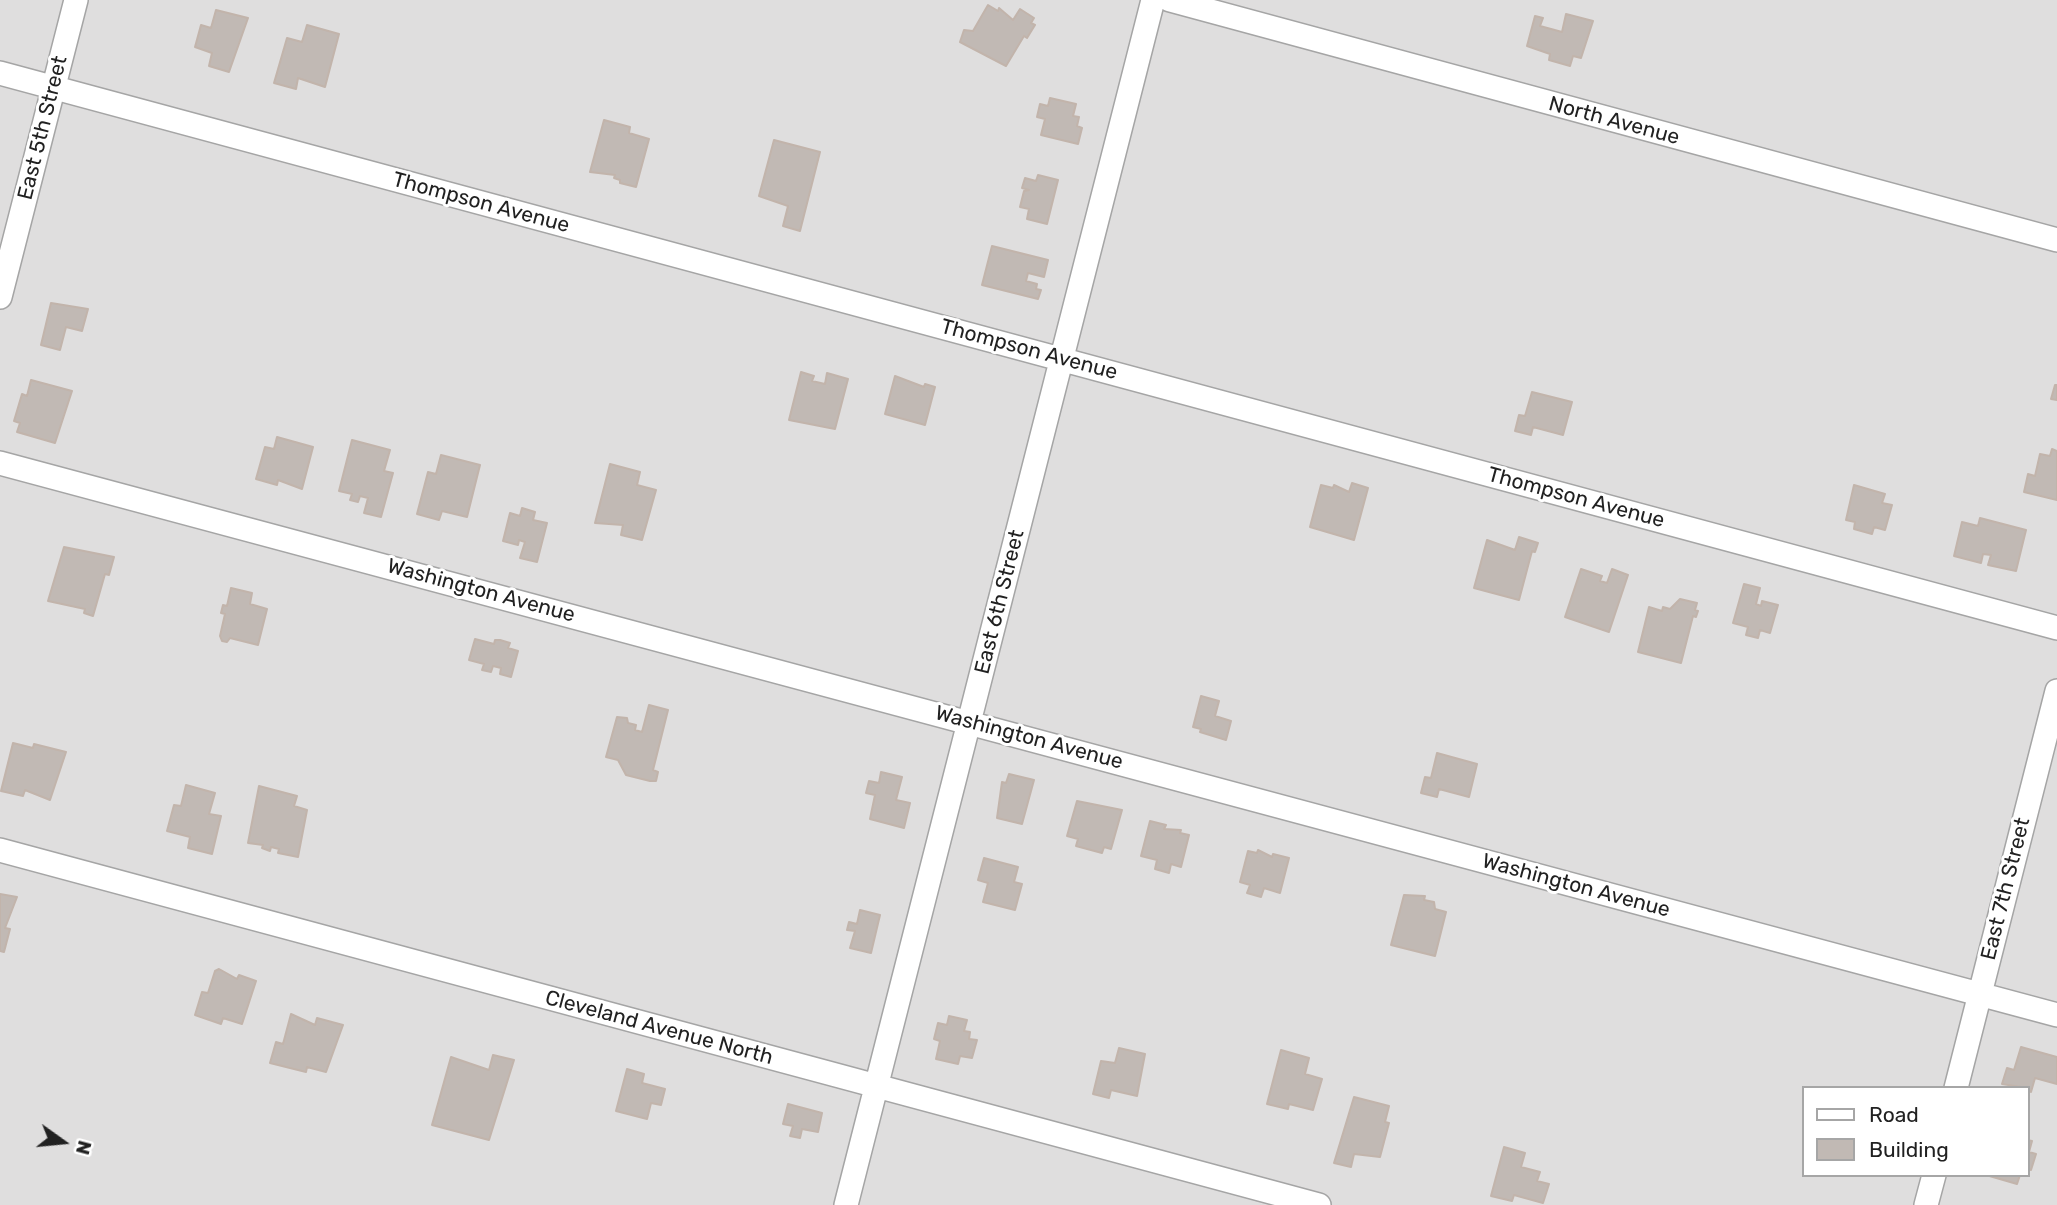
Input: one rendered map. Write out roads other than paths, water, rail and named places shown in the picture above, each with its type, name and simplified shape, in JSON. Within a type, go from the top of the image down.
[{"type":"street","name":"East 5th Street","points":[[0,297],[75,0]]},
{"type":"street","name":"East 6th Street","points":[[846,1205],[1153,0]]},
{"type":"street","name":"North Avenue","points":[[1170,0],[2057,240]]},
{"type":"street","name":"Thompson Avenue","points":[[0,73],[2057,628]]},
{"type":"street","name":"Washington Avenue","points":[[0,463],[2057,1015]]},
{"type":"street","name":"East 7th Street","points":[[1956,1086],[2057,691]]},
{"type":"street","name":"Cleveland Avenue North","points":[[0,850],[1319,1205]]},
{"type":"street","points":[[1926,1205],[1933,1177]]}]
